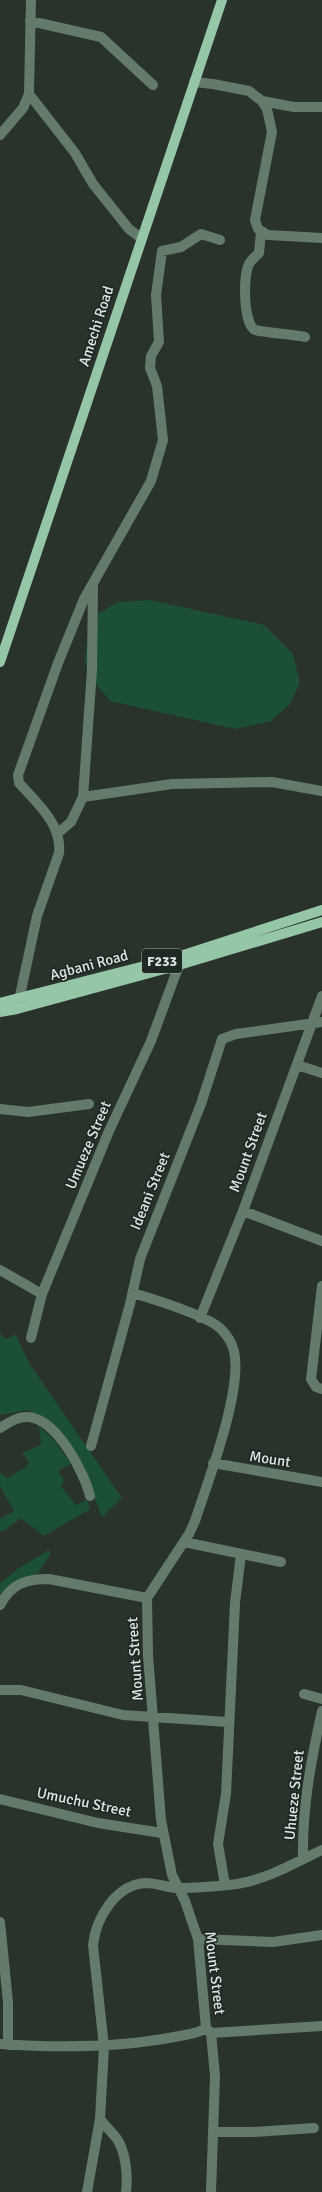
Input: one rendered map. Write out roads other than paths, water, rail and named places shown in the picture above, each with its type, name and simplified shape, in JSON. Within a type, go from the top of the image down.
[{"type":"main road","name":"Amechi Road","points":[[0,662],[222,0]]},
{"type":"main road","name":"Agbani Road","points":[[0,1012],[18,1005],[168,960],[322,910]]},
{"type":"main road","name":"Agbani Road","points":[[0,1003],[18,1005],[179,965],[322,922]]},
{"type":"street","points":[[0,135],[23,108],[30,94],[31,0]]},
{"type":"street","points":[[30,21],[101,37],[152,85]]},
{"type":"street","points":[[194,82],[243,89],[262,100],[294,107],[322,107]]},
{"type":"street","points":[[30,94],[75,154],[93,184],[129,229],[141,238]]},
{"type":"street","points":[[262,100],[269,113],[272,132],[255,220],[256,225],[261,232],[268,235],[322,238]]},
{"type":"street","points":[[261,232],[259,253],[250,262],[245,276],[246,309],[249,323],[259,331],[305,336]]},
{"type":"street","points":[[18,1005],[37,916],[60,844],[58,833],[41,808],[19,783],[18,775],[58,663],[84,599],[151,480],[163,440],[157,386],[150,368],[151,356],[159,342],[156,295],[162,251],[181,247],[201,234],[220,240]]},
{"type":"street","points":[[58,833],[71,822],[83,797],[92,670],[93,584]]},
{"type":"street","points":[[83,797],[172,784],[272,782],[322,791]]},
{"type":"street","name":"Umueze Street","points":[[31,1338],[42,1294],[109,1131],[151,1041],[179,965]]},
{"type":"street","name":"Mount Street","points":[[200,1318],[243,1211],[297,1065],[317,1022],[322,996]]},
{"type":"street","name":"Ideani Street","points":[[91,1446],[133,1293],[140,1259],[201,1104],[222,1039],[236,1034],[317,1022]]},
{"type":"street","points":[[297,1065],[322,1073]]},
{"type":"street","points":[[0,1109],[28,1112],[88,1104]]},
{"type":"street","points":[[243,1211],[322,1241]]},
{"type":"street","points":[[0,1270],[42,1294]]},
{"type":"street","points":[[322,1286],[311,1380],[316,1387],[322,1390]]},
{"type":"street","name":"Mount Street","points":[[133,1293],[216,1325],[225,1333],[231,1343],[235,1357],[234,1385],[229,1410],[200,1507],[184,1542],[147,1598],[148,1655],[162,1832],[172,1875],[179,1888],[198,1939],[208,2030],[215,2076],[211,2192]]},
{"type":"street","points":[[0,1428],[19,1418],[30,1417],[49,1427],[68,1448],[86,1482],[90,1496]]},
{"type":"street","name":"Mount","points":[[213,1463],[322,1482]]},
{"type":"street","points":[[184,1542],[281,1562]]},
{"type":"street","points":[[225,1885],[218,1844],[226,1794],[228,1722],[235,1603],[241,1554]]},
{"type":"street","points":[[0,1605],[15,1587],[26,1580],[34,1579],[57,1581],[147,1598]]},
{"type":"street","points":[[0,1690],[21,1690],[123,1716],[153,1716],[228,1722]]},
{"type":"street","points":[[304,1694],[322,1699]]},
{"type":"street","name":"Uhueze Street","points":[[303,1859],[303,1838],[308,1773],[322,1711]]},
{"type":"street","name":"Umuchu Street","points":[[0,1799],[98,1823],[162,1832]]},
{"type":"street","points":[[87,2192],[100,2119],[104,2047],[92,1945],[94,1932],[99,1920],[119,1893],[127,1888],[146,1883],[179,1888],[225,1885],[258,1879],[279,1872],[322,1850]]},
{"type":"street","points":[[0,1922],[8,2002],[4,2044],[104,2047],[158,2040],[208,2030],[322,2026]]},
{"type":"street","points":[[198,1939],[273,1942],[322,1935]]},
{"type":"street","points":[[100,2119],[117,2139],[121,2149],[127,2171],[126,2192]]},
{"type":"street","points":[[213,2132],[254,2132],[314,2128]]}]
